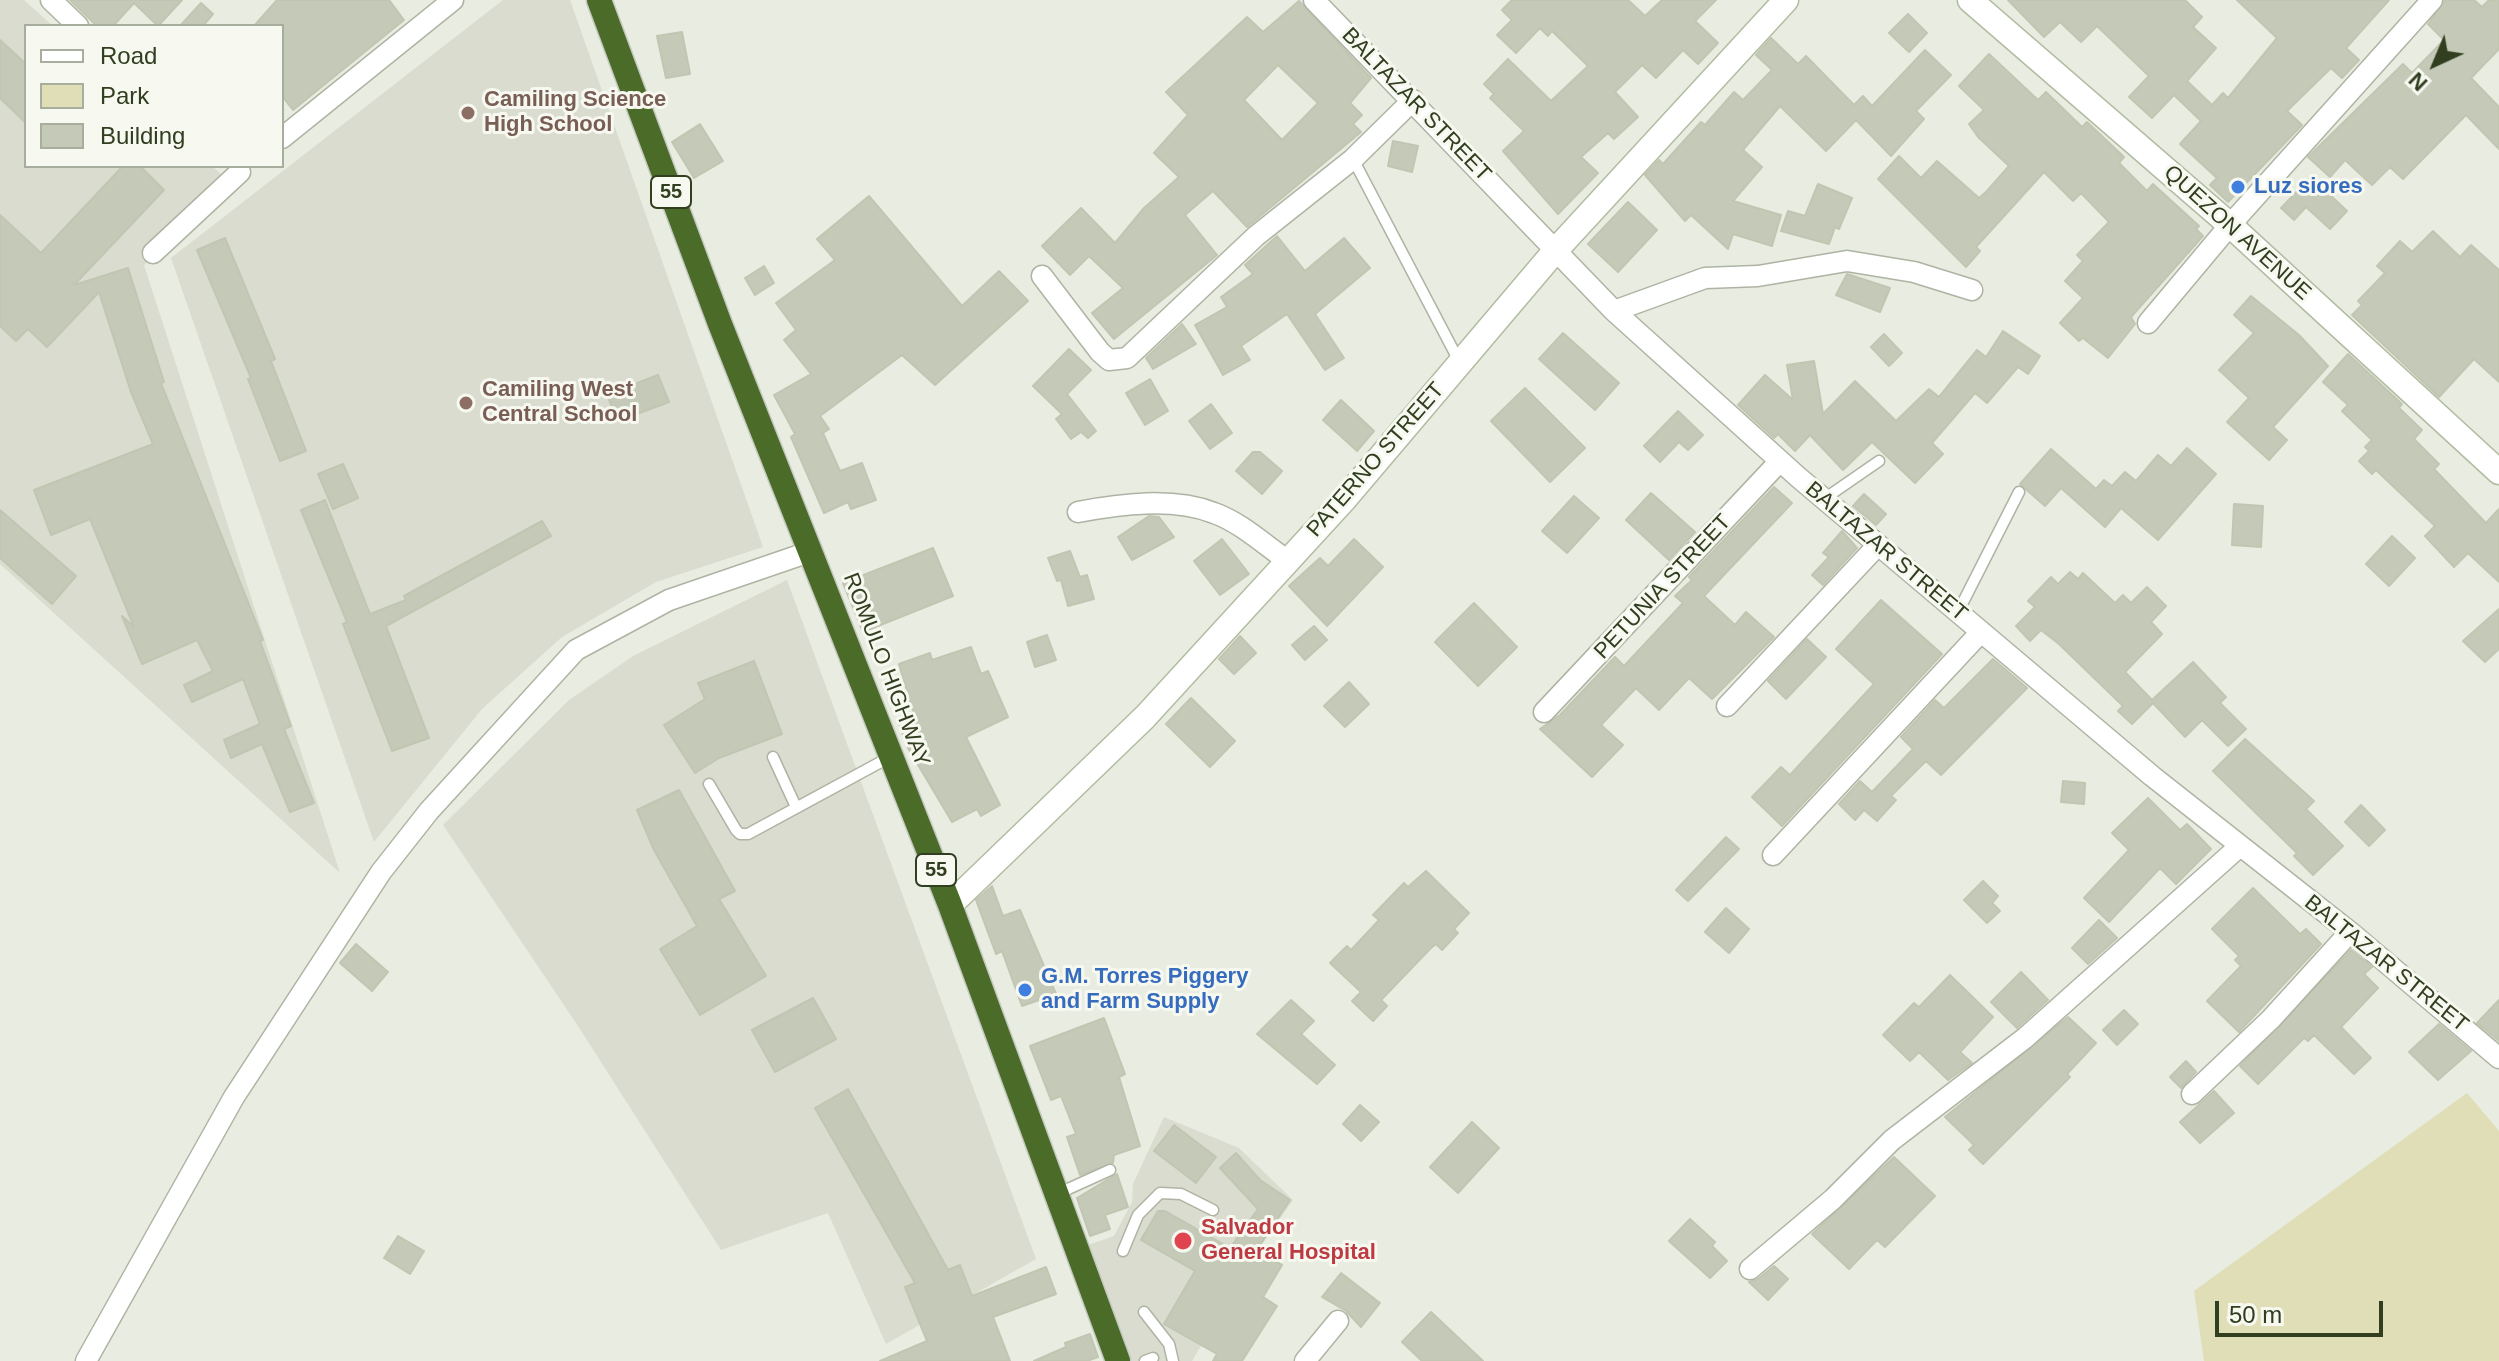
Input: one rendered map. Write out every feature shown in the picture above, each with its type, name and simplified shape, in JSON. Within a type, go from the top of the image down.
[{"type":"highway","name":"ROMULO HIGHWAY","points":[[599,0],[720,324],[950,905],[1118,1361]]},
{"type":"street","points":[[51,0],[76,24]]},
{"type":"street","points":[[284,136],[453,0]]},
{"type":"street","name":"BALTAZAR STREET","points":[[1314,0],[1614,311],[1780,461],[1981,632],[2240,846],[2350,932],[2499,1058]]},
{"type":"street","name":"PATERNO STREET","points":[[950,905],[1145,717],[1288,561],[1555,251],[1786,0]]},
{"type":"street","name":"QUEZON AVENUE","points":[[1970,0],[2230,225],[2499,472]]},
{"type":"street","points":[[2148,323],[2230,225],[2432,0]]},
{"type":"street","points":[[1042,276],[1100,352],[1109,360],[1127,358],[1256,236],[1353,159],[1413,100]]},
{"type":"street","points":[[153,253],[240,168]]},
{"type":"street","points":[[1614,311],[1705,278],[1758,276],[1847,261],[1914,272],[1972,290]]},
{"type":"street","name":"PETUNIA STREET","points":[[1544,712],[1780,461]]},
{"type":"street","points":[[1078,512],[1119,504],[1172,506],[1214,512],[1288,561]]},
{"type":"street","points":[[1727,706],[1878,545]]},
{"type":"street","points":[[86,1361],[234,1097],[381,872],[429,811],[576,650],[669,600],[812,551]]},
{"type":"street","points":[[1773,855],[1981,632]]},
{"type":"street","points":[[1750,1269],[1833,1199],[1892,1140],[2025,1038],[2240,846]]},
{"type":"street","points":[[2192,1094],[2271,1019],[2350,932]]},
{"type":"street","points":[[1305,1361],[1338,1321]]},
{"type":"lane","points":[[1353,159],[1460,364]]},
{"type":"lane","points":[[1824,499],[1879,461]]},
{"type":"lane","points":[[1958,612],[2019,492]]},
{"type":"lane","points":[[709,784],[740,834],[748,834],[892,756]]},
{"type":"lane","points":[[773,757],[796,807]]},
{"type":"lane","points":[[1057,1195],[1110,1170]]},
{"type":"lane","points":[[1123,1251],[1138,1215],[1160,1193],[1181,1194],[1213,1210]]},
{"type":"lane","points":[[1144,1312],[1169,1344],[1173,1361]]},
{"type":"shaded area","points":[[0,0],[24,0],[51,24],[24,24],[24,168],[214,168],[233,185],[144,265],[340,873],[0,564]]},
{"type":"shaded area","name":"Camiling West Central School","points":[[503,0],[570,0],[763,547],[656,582],[562,637],[482,709],[374,842],[171,258]]},
{"type":"shaded area","points":[[787,580],[1036,1259],[886,1344],[828,1213],[721,1250],[578,1026],[443,825],[569,700],[633,656]]},
{"type":"shaded area","name":"Salvador General Hospital","points":[[1164,1117],[1239,1148],[1293,1200],[1256,1253],[1192,1361],[1132,1361],[1088,1245],[1114,1236],[1132,1202],[1133,1184]]},
{"type":"green space","points":[[2467,1093],[2499,1131],[2499,1361],[2204,1361],[2194,1291]]},
{"type":"building","points":[[70,0],[182,0],[160,24],[156,24],[134,3],[115,24],[95,24]]},
{"type":"building","points":[[277,0],[389,0],[404,20],[293,110],[284,99],[284,24],[256,24]]},
{"type":"building","points":[[1512,0],[1628,0],[1645,16],[1662,0],[1716,0],[1695,21],[1718,43],[1698,64],[1683,50],[1656,78],[1642,65],[1615,92],[1638,117],[1614,139],[1608,133],[1581,157],[1598,173],[1558,214],[1503,151],[1524,131],[1490,98],[1494,94],[1484,84],[1508,59],[1551,101],[1588,66],[1552,31],[1548,36],[1540,28],[1516,53],[1497,35],[1512,20],[1502,10]]},
{"type":"building","points":[[2008,0],[2185,0],[2202,17],[2193,27],[2216,48],[2187,81],[2212,105],[2223,93],[2228,98],[2277,38],[2237,0],[2389,0],[2346,48],[2359,60],[2342,78],[2331,68],[2287,111],[2302,125],[2228,202],[2210,185],[2217,178],[2180,144],[2201,121],[2174,95],[2152,118],[2129,97],[2149,76],[2097,26],[2081,42],[2060,22],[2044,37]]},
{"type":"building","points":[[2445,0],[2474,0],[2482,7],[2489,0],[2499,0],[2499,49],[2471,78],[2499,107],[2499,149],[2466,115],[2403,179],[2390,167],[2372,185],[2345,160],[2330,177],[2308,157],[2403,64],[2412,73],[2444,40],[2428,24]]},
{"type":"building","points":[[1299,1],[1371,78],[1350,103],[1362,115],[1353,124],[1361,132],[1247,227],[1213,191],[1185,215],[1217,255],[1114,339],[1092,313],[1123,288],[1089,256],[1070,275],[1042,246],[1081,208],[1115,243],[1144,208],[1179,177],[1154,153],[1188,115],[1166,92],[1247,17],[1263,32]],"holes":[[[1278,65],[1318,103],[1282,140],[1244,100]]]},
{"type":"building","points":[[201,3],[213,14],[205,24],[182,24]]},
{"type":"building","points":[[1908,14],[1927,33],[1909,52],[1889,33]]},
{"type":"building","points":[[682,32],[690,74],[666,78],[657,36]]},
{"type":"building","points":[[1771,38],[1798,64],[1806,56],[1854,105],[1863,96],[1872,106],[1925,50],[1951,75],[1916,111],[1924,119],[1891,156],[1856,120],[1826,151],[1780,106],[1743,150],[1762,167],[1733,201],[1781,215],[1772,246],[1733,234],[1728,249],[1691,215],[1685,221],[1645,175],[1659,160],[1663,164],[1701,122],[1705,125],[1734,92],[1743,100],[1772,70],[1756,55]]},
{"type":"building","points":[[0,40],[24,62],[24,121],[0,98]]},
{"type":"building","points":[[1989,54],[2038,100],[2046,92],[2082,127],[2087,122],[2124,157],[2119,163],[2147,191],[2153,184],[2199,226],[2196,229],[2203,236],[2131,317],[2135,324],[2108,358],[2083,338],[2079,341],[2060,323],[2083,298],[2065,281],[2083,261],[2077,255],[2109,222],[2081,193],[2073,201],[2044,172],[1976,247],[1980,251],[1966,267],[1878,179],[1899,156],[1921,178],[1937,161],[1979,198],[1986,192],[2009,166],[1978,137],[1969,124],[1984,110],[1959,86]]},
{"type":"building","points":[[700,124],[723,161],[694,178],[672,142]]},
{"type":"building","points":[[1393,141],[1418,146],[1412,172],[1388,166]]},
{"type":"building","points":[[121,168],[142,168],[164,190],[74,285],[128,268],[164,382],[161,383],[263,640],[260,641],[291,726],[284,729],[314,803],[290,812],[262,744],[231,758],[224,740],[260,724],[243,679],[192,702],[184,685],[213,671],[197,640],[142,664],[122,616],[134,627],[90,519],[51,535],[34,490],[153,444],[131,392],[99,292],[47,347],[28,329],[16,341],[0,326],[0,215],[41,253]]},
{"type":"building","points":[[2311,177],[2347,211],[2330,229],[2306,207],[2294,220],[2281,208]]},
{"type":"building","points":[[1818,184],[1852,198],[1829,244],[1781,231],[1788,211],[1805,216]]},
{"type":"building","points":[[869,196],[962,306],[999,271],[1028,301],[935,385],[902,355],[820,416],[829,429],[823,433],[840,471],[862,463],[876,500],[851,509],[848,502],[824,513],[791,437],[795,434],[774,395],[811,374],[784,340],[796,330],[776,303],[835,260],[817,239]]},
{"type":"building","points":[[1628,202],[1657,230],[1618,272],[1588,244]]},
{"type":"building","points":[[2433,231],[2460,257],[2471,245],[2499,270],[2499,382],[2474,359],[2439,397],[2352,315],[2362,305],[2358,301],[2385,273],[2377,266],[2400,241],[2412,252]]},
{"type":"building","points":[[1277,236],[1305,271],[1344,238],[1370,268],[1315,314],[1344,358],[1325,370],[1287,314],[1241,346],[1250,360],[1223,375],[1195,325],[1227,307],[1221,297],[1253,274],[1245,265]]},
{"type":"building","points":[[225,238],[275,359],[271,361],[306,451],[280,461],[248,379],[251,378],[197,250]]},
{"type":"building","points":[[764,266],[774,283],[755,295],[745,278]]},
{"type":"building","points":[[1847,274],[1890,288],[1880,312],[1836,295]]},
{"type":"building","points":[[2251,296],[2299,335],[2328,366],[2273,427],[2287,440],[2269,460],[2227,422],[2249,398],[2219,370],[2254,333],[2234,315]]},
{"type":"building","points":[[1182,324],[1196,344],[1153,369],[1146,358]]},
{"type":"building","points":[[2003,331],[2040,356],[2028,374],[2018,367],[1987,403],[1975,393],[1932,443],[1943,454],[1915,483],[1872,442],[1843,470],[1810,435],[1795,451],[1778,434],[1774,438],[1738,405],[1765,375],[1793,400],[1787,365],[1814,361],[1823,414],[1855,381],[1896,421],[1929,389],[1939,397],[1977,350],[1986,357]]},
{"type":"building","points":[[1563,333],[1619,383],[1595,410],[1539,359]]},
{"type":"building","points":[[1884,334],[1902,353],[1889,366],[1871,347]]},
{"type":"building","points":[[1069,349],[1091,370],[1067,394],[1096,431],[1088,438],[1081,432],[1071,439],[1056,419],[1062,414],[1033,386]]},
{"type":"building","points":[[2348,354],[2402,404],[2399,408],[2422,430],[2414,439],[2439,464],[2434,469],[2486,523],[2499,509],[2499,582],[2468,553],[2454,567],[2425,536],[2435,526],[2376,470],[2372,474],[2359,461],[2369,451],[2365,447],[2372,440],[2342,411],[2348,405],[2323,382]]},
{"type":"building","points":[[658,375],[669,402],[618,421],[607,395]]},
{"type":"building","points":[[1150,379],[1168,411],[1145,425],[1126,393]]},
{"type":"building","points":[[1525,388],[1585,448],[1550,482],[1491,421]]},
{"type":"building","points":[[1341,400],[1374,431],[1357,451],[1323,420]]},
{"type":"building","points":[[1211,404],[1232,433],[1210,449],[1189,421]]},
{"type":"building","points":[[1678,411],[1703,435],[1688,450],[1679,442],[1660,462],[1644,446]]},
{"type":"building","points":[[2187,448],[2216,474],[2158,540],[2121,508],[2105,527],[2061,488],[2045,506],[2020,484],[2051,449],[2096,489],[2104,480],[2112,486],[2125,472],[2136,481],[2158,455],[2171,466]]},
{"type":"building","points":[[1253,452],[1260,452],[1282,471],[1262,494],[1236,471]]},
{"type":"building","points":[[343,464],[358,498],[333,509],[318,474]]},
{"type":"building","points":[[1774,487],[1792,503],[1704,596],[1735,625],[1746,612],[1774,637],[1712,699],[1689,678],[1659,710],[1636,688],[1601,725],[1623,745],[1592,777],[1540,729],[1560,715],[1615,657],[1624,666],[1683,603],[1675,596],[1692,580],[1689,577]]},
{"type":"building","points":[[1651,493],[1695,532],[1669,560],[1626,520]]},
{"type":"building","points":[[1864,494],[1886,514],[1876,525],[1853,506]]},
{"type":"building","points":[[1574,496],[1599,518],[1567,553],[1542,531]]},
{"type":"building","points":[[325,500],[370,614],[406,600],[404,596],[542,521],[551,536],[386,626],[429,738],[392,751],[343,624],[347,622],[301,510]]},
{"type":"building","points":[[2234,504],[2263,506],[2261,547],[2232,545]]},
{"type":"building","points":[[0,510],[76,576],[52,604],[0,558]]},
{"type":"building","points":[[1149,516],[1159,517],[1174,537],[1132,560],[1118,537]]},
{"type":"building","points":[[1842,531],[1857,548],[1823,585],[1812,575],[1829,557],[1823,553]]},
{"type":"building","points":[[2392,536],[2415,558],[2389,586],[2366,564]]},
{"type":"building","points":[[1222,539],[1249,574],[1220,595],[1194,561]]},
{"type":"building","points":[[1354,539],[1383,567],[1327,626],[1289,586],[1320,558],[1328,566]]},
{"type":"building","points":[[933,548],[953,596],[863,632],[843,583]]},
{"type":"building","points":[[1070,551],[1080,577],[1087,575],[1094,599],[1068,606],[1061,580],[1057,581],[1048,558]]},
{"type":"building","points":[[2070,572],[2078,579],[2083,573],[2115,603],[2123,595],[2131,603],[2147,587],[2166,606],[2151,622],[2162,634],[2125,672],[2152,700],[2193,662],[2226,697],[2220,703],[2246,729],[2228,746],[2202,720],[2185,737],[2153,703],[2132,724],[2118,711],[2123,706],[2059,644],[2041,630],[2030,641],[2016,626],[2035,607],[2028,601],[2051,577],[2058,584]]},
{"type":"building","points":[[1881,600],[1942,654],[1782,826],[1752,797],[1781,767],[1790,775],[1874,684],[1836,649]]},
{"type":"building","points":[[1474,603],[1517,647],[1478,686],[1435,642]]},
{"type":"building","points":[[2499,609],[2499,649],[2485,662],[2463,641]]},
{"type":"building","points":[[1314,626],[1327,640],[1305,660],[1292,645]]},
{"type":"building","points":[[1047,635],[1056,660],[1035,667],[1027,642]]},
{"type":"building","points":[[1240,636],[1256,653],[1234,674],[1219,659]]},
{"type":"building","points":[[1807,639],[1826,657],[1786,699],[1768,681]]},
{"type":"building","points":[[971,647],[981,674],[988,671],[1008,717],[966,737],[1000,805],[981,816],[977,809],[952,822],[908,748],[899,724],[915,718],[899,664],[930,653],[932,660]]},
{"type":"building","points":[[1993,659],[2027,688],[1941,775],[1926,761],[1891,796],[1896,800],[1877,821],[1864,810],[1855,820],[1839,804],[1860,781],[1872,792],[1913,749],[1901,737],[1935,700],[1944,708]]},
{"type":"building","points":[[754,661],[782,734],[719,758],[695,773],[664,725],[705,699],[698,683]]},
{"type":"building","points":[[1349,682],[1369,704],[1345,727],[1324,706]]},
{"type":"building","points":[[1191,698],[1235,741],[1210,767],[1166,724]]},
{"type":"building","points":[[2245,739],[2314,801],[2306,809],[2343,846],[2313,875],[2294,856],[2297,853],[2213,771]]},
{"type":"building","points":[[2063,781],[2085,783],[2084,804],[2061,802]]},
{"type":"building","points":[[679,790],[735,891],[719,899],[766,976],[700,1015],[660,949],[697,926],[654,850],[637,810]]},
{"type":"building","points":[[2148,798],[2180,830],[2187,824],[2211,849],[2176,884],[2160,868],[2109,922],[2084,898],[2129,850],[2112,833]]},
{"type":"building","points":[[2361,805],[2385,830],[2369,846],[2345,822]]},
{"type":"building","points":[[1726,837],[1739,849],[1688,901],[1676,890]]},
{"type":"building","points":[[1426,871],[1469,913],[1454,929],[1458,933],[1442,950],[1436,944],[1431,948],[1381,1000],[1387,1006],[1373,1021],[1352,1001],[1361,992],[1330,963],[1347,946],[1351,950],[1379,920],[1373,915],[1404,883],[1408,887]]},
{"type":"building","points":[[1983,881],[1998,896],[1992,903],[2000,911],[1987,923],[1964,900]]},
{"type":"building","points":[[992,886],[1003,916],[1020,910],[1056,994],[1022,1006],[1002,951],[996,954],[976,900]]},
{"type":"building","points":[[2253,888],[2300,934],[2306,929],[2321,944],[2239,1032],[2207,1001],[2241,966],[2235,960],[2239,956],[2212,929]]},
{"type":"building","points":[[1726,908],[1749,929],[1729,953],[1705,932]]},
{"type":"building","points":[[2099,920],[2117,938],[2088,964],[2072,948]]},
{"type":"building","points":[[356,944],[388,972],[372,991],[340,963]]},
{"type":"building","points":[[2351,950],[2372,967],[2364,974],[2378,988],[2341,1027],[2371,1058],[2354,1074],[2314,1035],[2308,1041],[2304,1038],[2258,1084],[2240,1066]]},
{"type":"building","points":[[2021,972],[2048,1000],[2017,1028],[1991,1002]]},
{"type":"building","points":[[1950,975],[1993,1017],[1960,1052],[1972,1063],[1948,1080],[1919,1052],[1910,1061],[1883,1035],[1914,1003],[1919,1007]]},
{"type":"building","points":[[813,998],[836,1039],[775,1072],[752,1030]]},
{"type":"building","points":[[1291,1000],[1314,1021],[1301,1034],[1335,1065],[1317,1084],[1257,1034]]},
{"type":"building","points":[[2499,1000],[2499,1041],[2477,1023]]},
{"type":"building","points":[[2124,1010],[2138,1024],[2117,1045],[2103,1030]]},
{"type":"building","points":[[2068,1017],[2096,1043],[2067,1074],[2070,1077],[1983,1164],[1969,1150],[1974,1145],[1945,1117]]},
{"type":"building","points":[[1104,1018],[1125,1074],[1119,1077],[1140,1146],[1114,1155],[1113,1163],[1080,1175],[1067,1137],[1076,1134],[1061,1096],[1051,1100],[1030,1046]]},
{"type":"building","points":[[2439,1024],[2471,1051],[2438,1080],[2409,1052]]},
{"type":"building","points":[[2186,1061],[2196,1072],[2181,1088],[2170,1077]]},
{"type":"building","points":[[848,1089],[948,1270],[960,1265],[972,1296],[1046,1267],[1056,1294],[993,1317],[1010,1361],[880,1361],[927,1341],[905,1287],[915,1283],[815,1108]]},
{"type":"building","points":[[2214,1091],[2234,1113],[2200,1143],[2180,1122]]},
{"type":"building","points":[[1360,1105],[1379,1122],[1361,1141],[1343,1124]]},
{"type":"building","points":[[1472,1122],[1499,1148],[1458,1193],[1430,1167]]},
{"type":"building","points":[[1174,1125],[1216,1157],[1196,1183],[1154,1151]]},
{"type":"building","points":[[1236,1153],[1260,1180],[1290,1200],[1256,1251],[1282,1265],[1263,1297],[1277,1306],[1242,1361],[1213,1361],[1217,1354],[1164,1324],[1195,1271],[1141,1240],[1158,1211],[1165,1211],[1230,1248],[1258,1209],[1220,1168]]},
{"type":"building","points":[[1894,1157],[1935,1196],[1885,1247],[1877,1240],[1849,1269],[1812,1234]]},
{"type":"building","points":[[1117,1174],[1128,1207],[1105,1215],[1110,1229],[1090,1236],[1077,1198]]},
{"type":"building","points":[[1690,1219],[1715,1242],[1712,1246],[1727,1261],[1710,1278],[1669,1241]]},
{"type":"building","points":[[398,1236],[424,1251],[410,1274],[384,1258]]},
{"type":"building","points":[[1774,1266],[1788,1279],[1768,1300],[1749,1282]]},
{"type":"building","points":[[1341,1273],[1380,1303],[1361,1327],[1346,1311],[1322,1297]]},
{"type":"building","points":[[1431,1312],[1483,1361],[1422,1361],[1402,1342]]},
{"type":"building","points":[[1090,1334],[1098,1357],[1087,1361],[1034,1361],[1066,1347],[1065,1343]]},
{"type":"place","name":"Camiling Science High School","points":[[468,113]]},
{"type":"place","name":"Luz siores","points":[[2238,187]]},
{"type":"place","name":"Camiling West Central School","points":[[466,403]]},
{"type":"place","name":"G.M. Torres Piggery and Farm Supply","points":[[1025,990]]},
{"type":"place","name":"Salvador General Hospital","points":[[1183,1241]]}]
